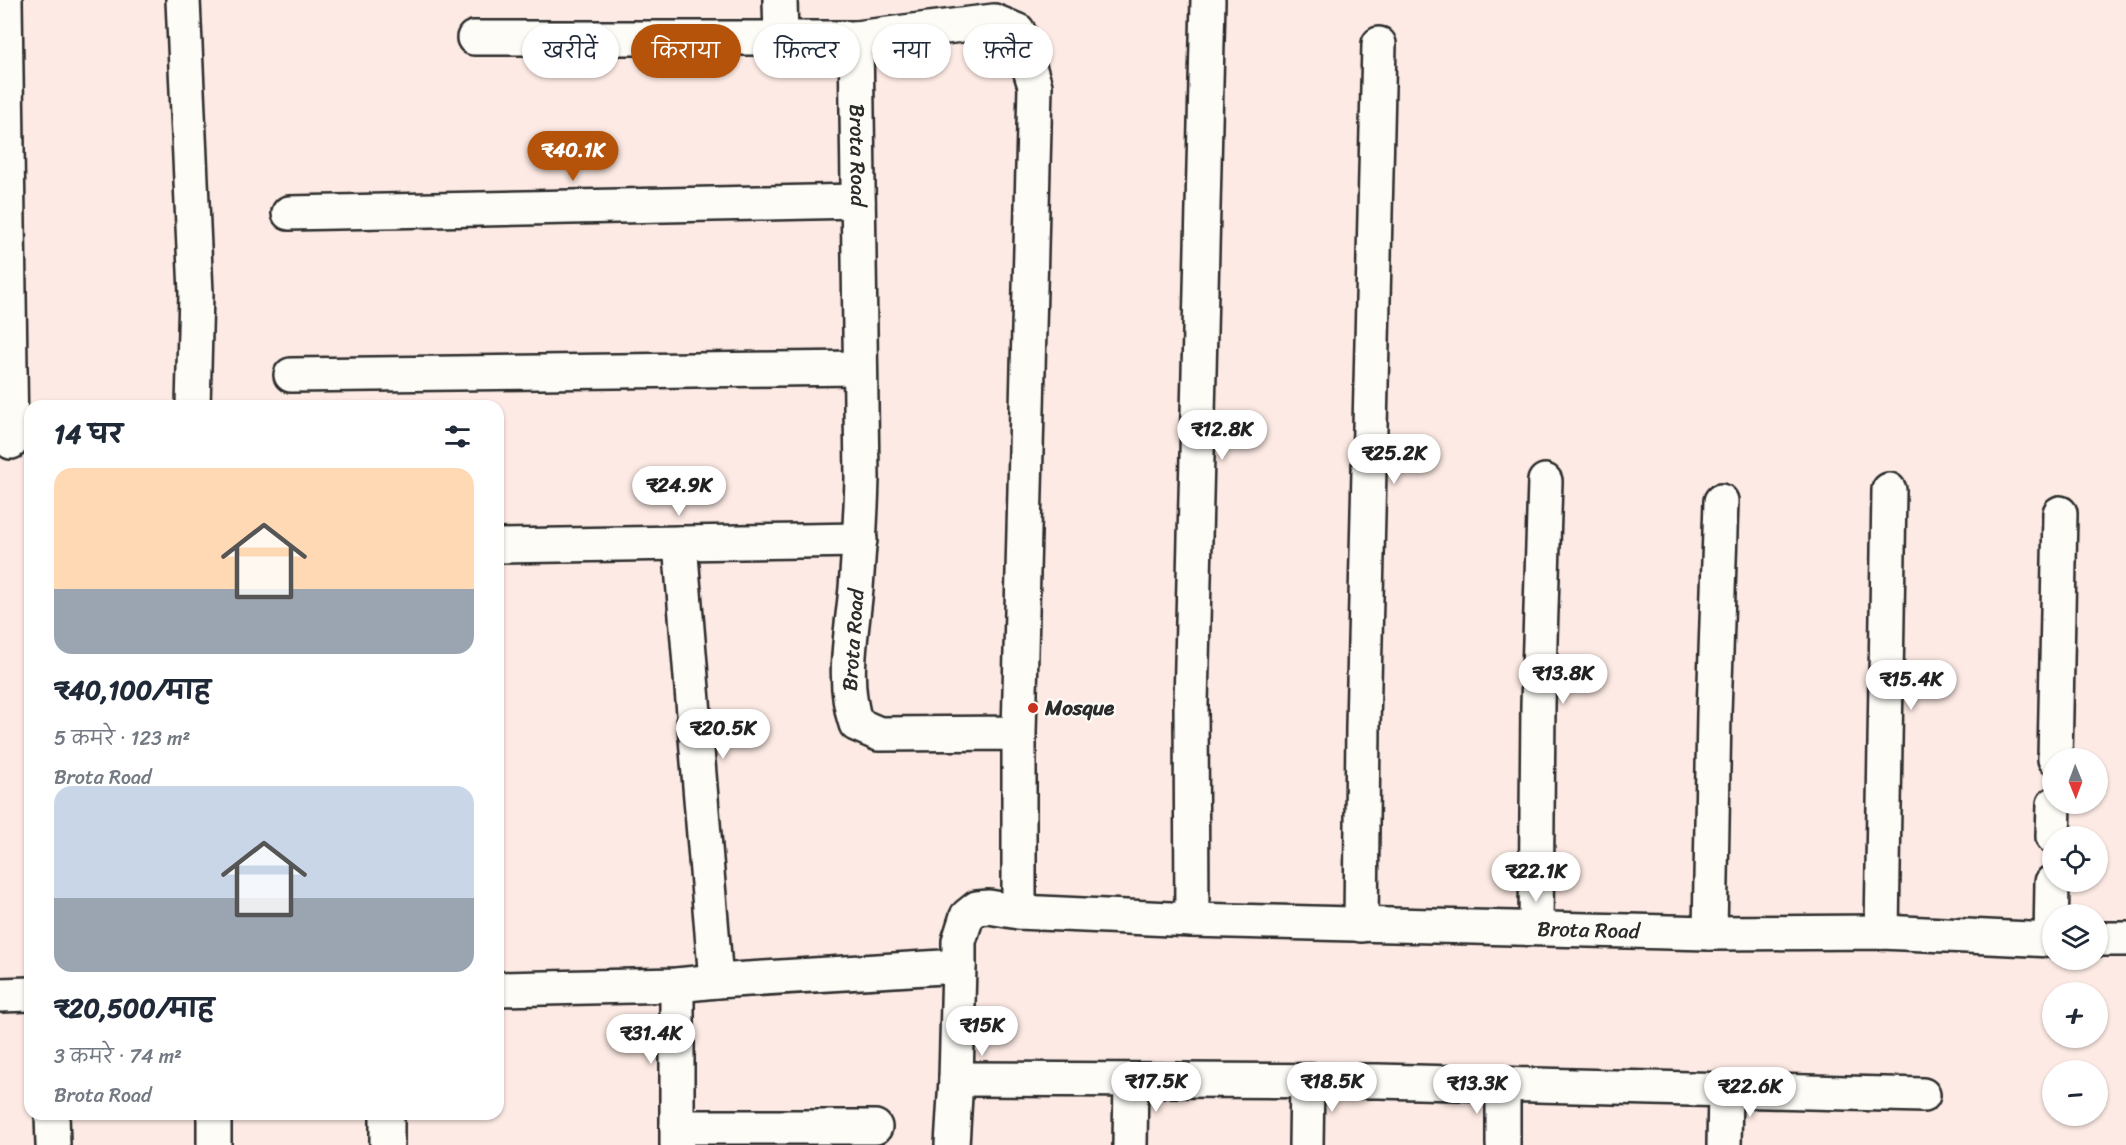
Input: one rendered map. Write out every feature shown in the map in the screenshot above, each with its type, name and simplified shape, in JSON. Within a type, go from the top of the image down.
[{"type":"street","points":[[5,0],[14,442]]},
{"type":"street","points":[[183,0],[196,293],[193,400]]},
{"type":"street","points":[[780,0],[781,24]]},
{"type":"street","points":[[1192,920],[1191,692],[1208,0]]},
{"type":"street","points":[[860,38],[994,21],[1018,31],[1035,86],[1019,733],[1019,912]]},
{"type":"street","points":[[474,38],[753,38]]},
{"type":"street","points":[[1361,926],[1363,726],[1379,44]]},
{"type":"street","name":"Brota Road","points":[[856,78],[860,540],[848,679],[849,705],[856,724],[879,734],[1019,733]]},
{"type":"street","points":[[289,213],[858,201]]},
{"type":"street","points":[[291,375],[860,368]]},
{"type":"street","points":[[1536,928],[1538,705],[1545,481]]},
{"type":"street","points":[[1882,932],[1889,490]]},
{"type":"street","points":[[1710,933],[1721,501]]},
{"type":"street","points":[[2055,748],[2060,513]]},
{"type":"street","points":[[504,546],[860,540]]},
{"type":"street","points":[[680,543],[716,981]]},
{"type":"street","name":"Brota Road","points":[[959,966],[959,940],[967,916],[977,908],[989,907],[1019,912],[1361,926],[1710,933],[1882,932],[2042,940]]},
{"type":"street","points":[[2108,939],[2126,939]]},
{"type":"street","points":[[504,988],[677,985],[959,966],[952,1145]]},
{"type":"street","points":[[677,985],[677,1136],[875,1127]]},
{"type":"street","points":[[0,995],[24,994]]},
{"type":"street","points":[[956,1079],[1503,1084],[1923,1095]]},
{"type":"street","points":[[1130,1145],[1131,1080]]},
{"type":"street","points":[[1306,1145],[1307,1081]]},
{"type":"street","points":[[1503,1084],[1503,1145]]},
{"type":"street","points":[[1724,1145],[1725,1091]]},
{"type":"street","points":[[52,1120],[52,1145]]},
{"type":"street","points":[[214,1120],[214,1145]]},
{"type":"street","points":[[387,1120],[387,1145]]},
{"type":"place","name":"Mosque","points":[[1033,708]]}]
